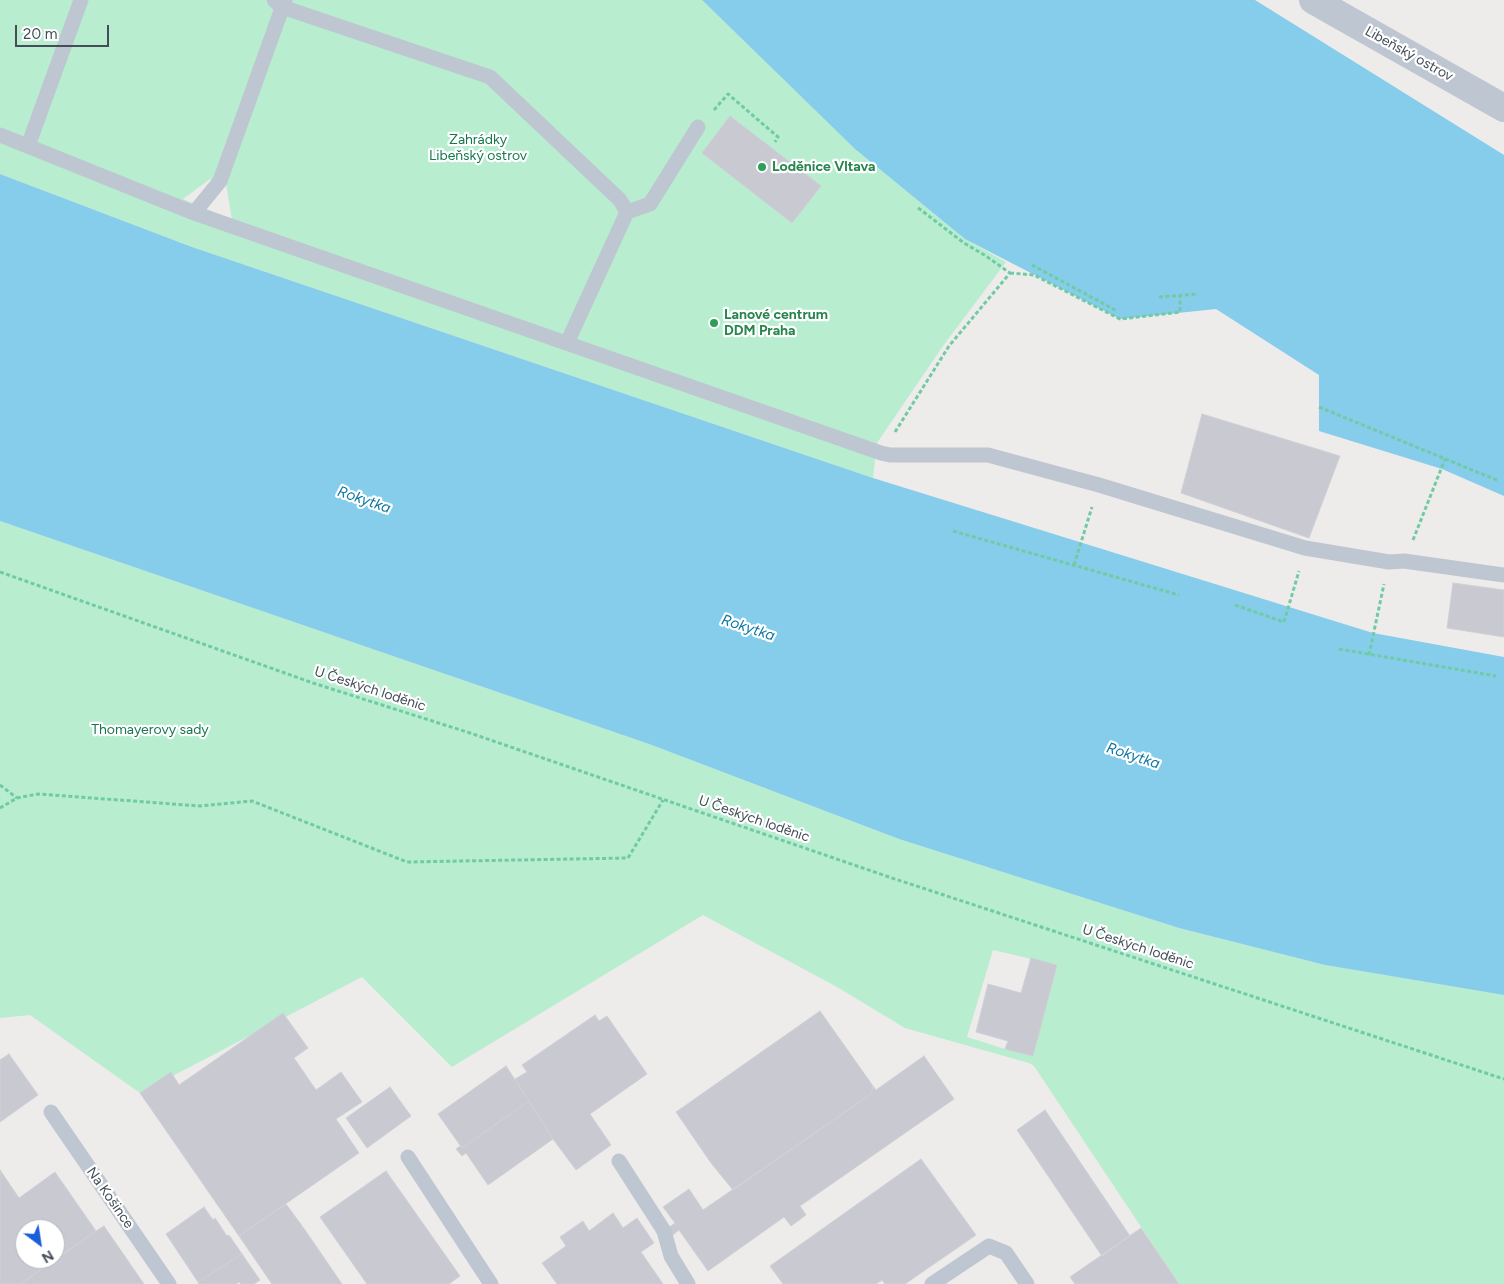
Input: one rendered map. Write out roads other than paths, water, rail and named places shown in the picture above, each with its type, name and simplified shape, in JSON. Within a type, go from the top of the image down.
[{"type":"street","name":"Libeňský ostrov","points":[[1313,0],[1504,108]]},
{"type":"lane","points":[[28,146],[82,0]]},
{"type":"lane","points":[[194,213],[220,181],[281,2],[490,77],[620,200],[627,212]]},
{"type":"lane","points":[[567,343],[627,212],[650,204],[698,127]]},
{"type":"lane","points":[[0,135],[194,213],[890,456],[988,455],[1099,485],[1305,548],[1389,562],[1404,561],[1504,575]]},
{"type":"lane","name":"Na Košince","points":[[51,1112],[169,1284]]},
{"type":"lane","points":[[408,1157],[491,1284]]},
{"type":"lane","points":[[619,1161],[664,1231],[671,1256],[688,1284]]},
{"type":"lane","points":[[932,1284],[989,1246],[1006,1253],[1027,1284]]},
{"type":"water","points":[[702,0],[1255,0],[1504,155],[1504,496],[1442,469],[1319,431],[1319,375],[1216,309],[1120,319],[965,239],[855,149]]},
{"type":"water","name":"Rokytka","points":[[0,174],[192,247],[873,478],[1373,633],[1504,657],[1504,995],[1325,965],[1179,928],[899,839],[649,744],[0,521]]},
{"type":"place","name":"Loděnice Vltava","points":[[762,167]]},
{"type":"place","name":"Lanové centrum DDM Praha","points":[[714,323]]},
{"type":"park label","name":"Zahrádky Libeňský ostrov","points":[[478,148]]},
{"type":"park label","name":"Thomayerovy sady","points":[[150,730]]}]
